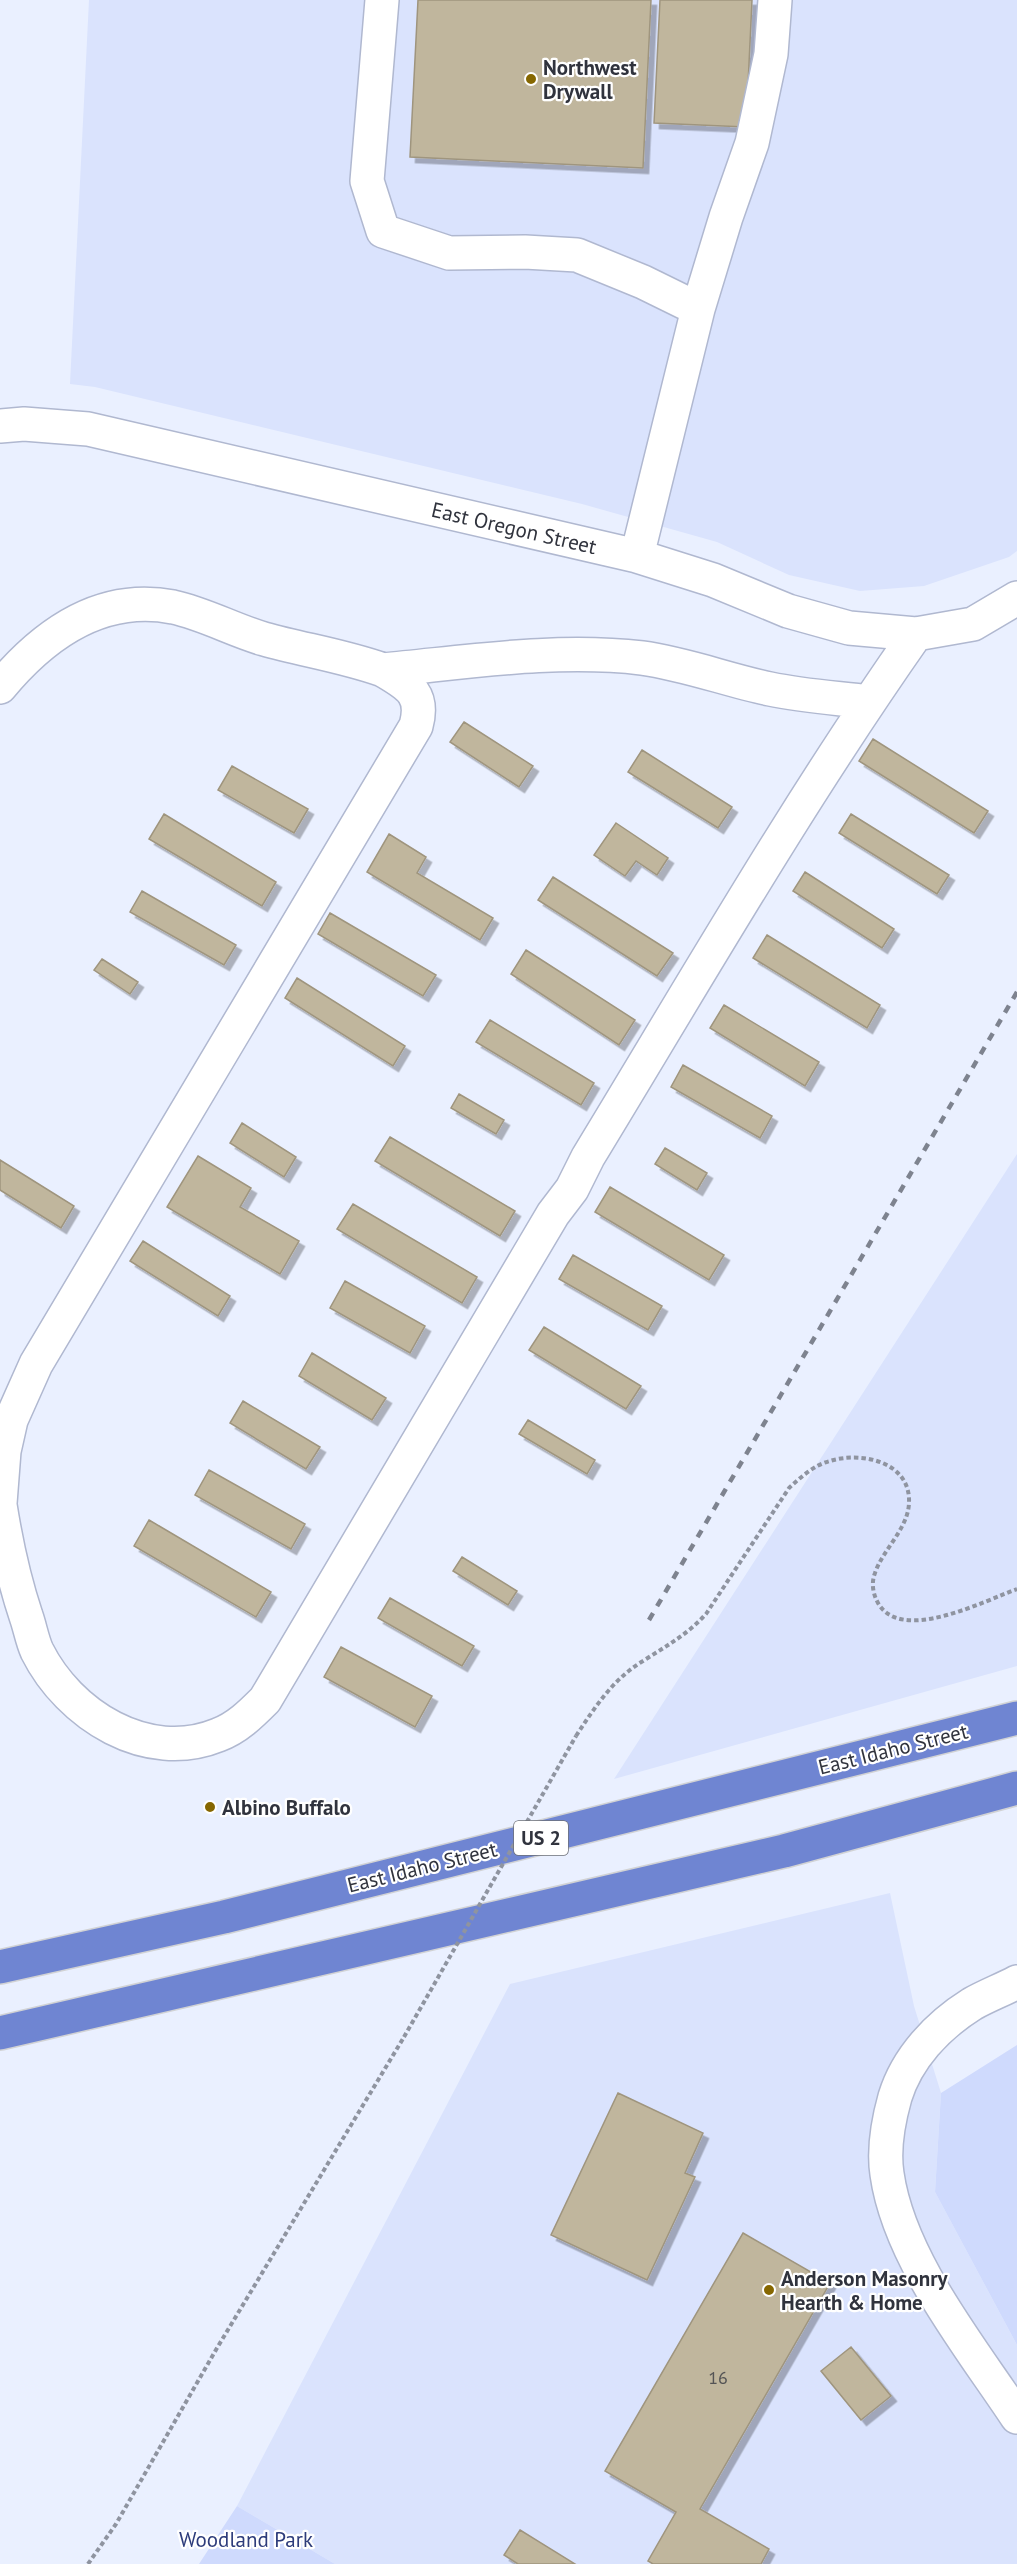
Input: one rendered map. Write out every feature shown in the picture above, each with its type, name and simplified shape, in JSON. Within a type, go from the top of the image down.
[{"type":"highway","name":"East Idaho Street","points":[[0,1967],[224,1917],[1017,1718]]},
{"type":"highway","points":[[0,2033],[784,1851],[1017,1788]]},
{"type":"street","points":[[382,0],[367,181],[383,231],[449,253],[525,252],[577,255],[643,282],[698,309]]},
{"type":"street","points":[[637,556],[698,309],[726,217],[752,143],[771,54],[775,0]]},
{"type":"street","name":"East Oregon Street","points":[[0,426],[24,424],[88,429],[637,556],[713,580],[788,611],[849,628],[916,634],[973,624],[1017,598]]},
{"type":"street","points":[[0,687],[15,669],[41,645],[67,627],[93,613],[118,605],[145,604],[173,607],[263,639],[362,662],[383,670],[409,686],[417,700],[419,713],[416,726],[36,1364],[2,1450],[0,1504],[19,1594],[36,1649],[67,1695],[88,1713],[113,1729],[139,1739],[166,1745],[194,1743],[219,1735],[243,1721],[265,1700],[553,1214],[572,1189],[588,1156],[786,832],[869,702],[916,634]]},
{"type":"street","points":[[383,670],[546,654],[594,654],[643,658],[690,667],[770,689],[869,702]]},
{"type":"street","points":[[1017,1982],[972,2004],[931,2036],[901,2078],[887,2125],[887,2173],[900,2224],[924,2276],[1017,2417]]},
{"type":"path","points":[[88,2564],[116,2524],[217,2348],[404,2037],[576,1736],[609,1689],[624,1675],[695,1627],[706,1614],[789,1488],[801,1477],[830,1461],[851,1457],[873,1459],[888,1465],[900,1476],[907,1489],[909,1504],[906,1517],[875,1571],[873,1583],[877,1600],[888,1614],[898,1620],[926,1621],[1017,1589]]},
{"type":"shaded area","points":[[89,0],[1017,0],[1017,551],[1009,557],[924,586],[860,591],[789,575],[717,542],[582,504],[95,387],[70,384]]},
{"type":"shaded area","points":[[1017,1154],[1017,1666],[614,1779]]},
{"type":"shaded area","points":[[890,1893],[914,2006],[941,2093],[935,2192],[1017,2345],[1017,2564],[335,2564],[237,2506],[510,1984]]},
{"type":"green space","points":[[1017,2045],[1017,2345],[935,2192],[941,2093]]},
{"type":"green space","name":"Woodland Park","points":[[237,2506],[335,2564],[199,2564]]},
{"type":"building","name":"Northwest Drywall","points":[[418,0],[651,0],[643,168],[410,157]]},
{"type":"building","points":[[660,0],[752,0],[746,127],[654,123]]},
{"type":"building","points":[[464,722],[533,766],[519,787],[450,742]]},
{"type":"building","points":[[873,739],[988,811],[974,833],[859,761]]},
{"type":"building","points":[[642,750],[732,807],[718,828],[628,772]]},
{"type":"building","points":[[232,766],[308,809],[294,833],[218,790]]},
{"type":"building","points":[[164,814],[276,882],[262,906],[149,839]]},
{"type":"building","points":[[851,814],[949,875],[937,894],[839,833]]},
{"type":"building","points":[[616,823],[668,858],[657,875],[636,861],[625,876],[594,855]]},
{"type":"building","points":[[389,834],[426,857],[417,873],[493,918],[480,940],[367,872]]},
{"type":"building","points":[[805,872],[894,929],[882,948],[793,891]]},
{"type":"building","points":[[553,877],[673,953],[657,976],[538,900]]},
{"type":"building","points":[[142,891],[236,945],[224,965],[130,912]]},
{"type":"building","points":[[330,913],[436,975],[423,996],[318,934]]},
{"type":"building","points":[[767,935],[880,1005],[867,1028],[753,958]]},
{"type":"building","points":[[526,950],[635,1020],[619,1045],[511,974]]},
{"type":"building","points":[[102,959],[138,982],[130,994],[94,970]]},
{"type":"building","points":[[297,978],[405,1046],[393,1066],[285,998]]},
{"type":"building","points":[[724,1005],[819,1062],[805,1086],[710,1028]]},
{"type":"building","points":[[490,1020],[594,1083],[581,1105],[476,1042]]},
{"type":"building","points":[[683,1065],[772,1116],[760,1138],[671,1087]]},
{"type":"building","points":[[459,1094],[504,1120],[496,1134],[451,1108]]},
{"type":"building","points":[[242,1123],[296,1157],[284,1177],[230,1143]]},
{"type":"building","points":[[390,1137],[515,1211],[500,1236],[375,1161]]},
{"type":"building","points":[[665,1148],[707,1173],[697,1190],[655,1164]]},
{"type":"building","points":[[198,1156],[251,1188],[240,1207],[299,1241],[280,1274],[167,1207]]},
{"type":"building","points":[[0,1160],[74,1206],[61,1228],[0,1190]]},
{"type":"building","points":[[610,1187],[724,1255],[709,1280],[595,1212]]},
{"type":"building","points":[[353,1204],[477,1277],[462,1303],[337,1229]]},
{"type":"building","points":[[143,1241],[230,1296],[218,1316],[130,1261]]},
{"type":"building","points":[[573,1255],[662,1306],[648,1330],[559,1279]]},
{"type":"building","points":[[345,1281],[425,1326],[410,1353],[330,1308]]},
{"type":"building","points":[[544,1327],[641,1386],[626,1409],[529,1350]]},
{"type":"building","points":[[312,1353],[386,1398],[372,1420],[299,1376]]},
{"type":"building","points":[[243,1401],[320,1447],[306,1469],[230,1423]]},
{"type":"building","points":[[528,1420],[595,1460],[587,1474],[519,1434]]},
{"type":"building","points":[[209,1470],[305,1524],[291,1549],[195,1495]]},
{"type":"building","points":[[149,1520],[271,1592],[256,1617],[134,1546]]},
{"type":"building","points":[[462,1557],[517,1591],[508,1605],[453,1571]]},
{"type":"building","points":[[390,1598],[474,1646],[462,1666],[378,1618]]},
{"type":"building","points":[[341,1647],[432,1696],[415,1727],[324,1677]]},
{"type":"building","points":[[618,2093],[703,2133],[685,2173],[695,2177],[647,2280],[551,2235]]},
{"type":"building","points":[[743,2233],[830,2283],[700,2509],[769,2549],[761,2564],[653,2564],[648,2561],[676,2512],[605,2471]]},
{"type":"building","points":[[851,2347],[891,2396],[861,2420],[821,2371]]},
{"type":"building","points":[[520,2530],[575,2564],[518,2564],[504,2555]]},
{"type":"railway","points":[[649,1620],[1017,992]]},
{"type":"place","name":"Northwest Drywall","points":[[531,79]]},
{"type":"place","name":"Albino Buffalo","points":[[210,1807]]},
{"type":"place","name":"Anderson Masonry Hearth & Home","points":[[769,2290]]}]
